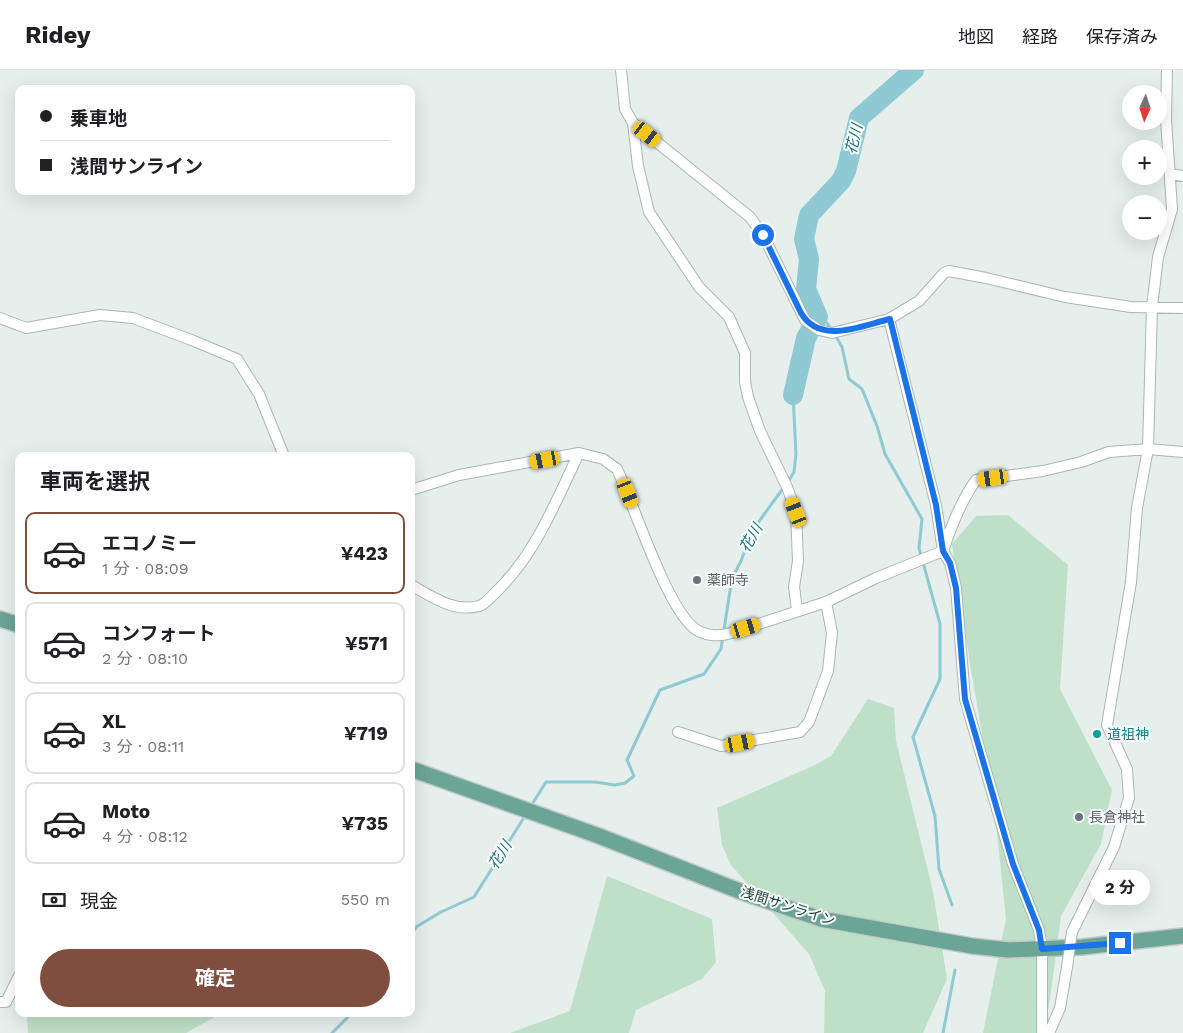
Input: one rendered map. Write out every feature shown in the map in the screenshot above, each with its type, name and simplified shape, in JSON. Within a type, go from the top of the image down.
[{"type":"main road","points":[[0,619],[15,624]]},
{"type":"main road","name":"浅間サンライン","points":[[415,770],[598,836],[747,894],[821,919],[972,946],[1008,950],[1042,949],[1183,936]]},
{"type":"street","points":[[621,70],[625,109],[633,124],[638,166],[649,212],[699,287],[729,317],[745,353],[745,382],[748,397],[760,431],[787,487],[796,512],[798,560],[794,587],[797,610]]},
{"type":"street","points":[[1049,1033],[1060,1008],[1068,967],[1072,932],[1114,847],[1130,798],[1127,769],[1107,725],[1131,582],[1137,508],[1148,449],[1152,307],[1158,256],[1172,209],[1166,119],[1167,70]]},
{"type":"street","points":[[633,124],[750,217],[763,235],[801,313],[810,324],[819,330],[832,333],[890,319],[919,301],[944,273],[949,271],[1065,297],[1131,307],[1183,308]]},
{"type":"street","points":[[1170,174],[1183,176]]},
{"type":"street","points":[[0,318],[26,328],[100,315],[133,318],[194,340],[237,359],[259,394],[282,452]]},
{"type":"street","points":[[890,319],[936,505],[943,551],[950,563],[956,588],[965,699],[1013,864],[1039,930],[1042,949],[1042,1033]]},
{"type":"street","points":[[943,551],[951,526],[976,480],[1043,471],[1081,462],[1109,452],[1148,449],[1183,452]]},
{"type":"street","points":[[415,489],[459,475],[580,453],[603,459],[618,469],[665,584],[679,609],[694,628],[706,633],[724,635],[826,602],[876,578],[943,551]]},
{"type":"street","points":[[415,587],[446,604],[469,608],[481,606],[504,584],[535,544],[580,453]]},
{"type":"street","points":[[678,732],[721,746],[800,732],[809,722],[828,671],[832,633],[826,602]]},
{"type":"street","points":[[0,1002],[6,1002],[15,984]]},
{"type":"green space","points":[[1008,515],[1068,565],[1060,689],[1112,790],[1101,844],[1061,916],[1044,1033],[983,1033],[1006,919],[993,795],[971,670],[952,544],[976,516]]},
{"type":"green space","points":[[868,699],[894,708],[896,741],[933,891],[947,979],[923,1033],[824,1033],[825,991],[809,954],[731,865],[722,845],[717,808],[815,765],[831,756]]},
{"type":"green space","points":[[607,876],[712,919],[716,962],[702,979],[636,1010],[629,1033],[510,1033],[570,1011]]},
{"type":"green space","points":[[27,1017],[215,1017],[186,1033],[28,1033]]},
{"type":"waterway","name":"花川","points":[[793,395],[806,338],[818,317],[806,289],[809,259],[804,239],[809,215],[841,181],[846,171],[859,118],[914,70]]},
{"type":"waterway","points":[[818,317],[827,323],[832,330]]},
{"type":"waterway","points":[[835,335],[842,347],[849,379],[862,389],[877,426],[885,454],[922,519],[919,548],[940,624],[940,679],[913,737],[935,816],[939,869],[952,905]]},
{"type":"waterway","name":"花川","points":[[788,482],[794,472],[796,454],[793,395]]},
{"type":"waterway","name":"花川","points":[[531,806],[546,782],[595,782],[615,785],[625,783],[634,776],[627,760],[660,690],[704,674],[721,649],[732,578],[741,561],[752,531],[784,487]]},
{"type":"waterway","name":"花川","points":[[415,929],[441,912],[474,897],[525,816]]},
{"type":"waterway","points":[[943,1033],[955,970]]},
{"type":"waterway","name":"花川","points":[[332,1033],[348,1017]]},
{"type":"place","name":"薬師寺","points":[[697,580]]},
{"type":"place","name":"道祖神","points":[[1097,734]]},
{"type":"place","name":"長倉神社","points":[[1079,817]]},
{"type":"route","points":[[763,235],[805,320],[819,330],[832,333],[890,319],[936,505],[943,551],[950,563],[956,588],[965,699],[1013,864],[1039,930],[1042,949],[1120,943]]}]
